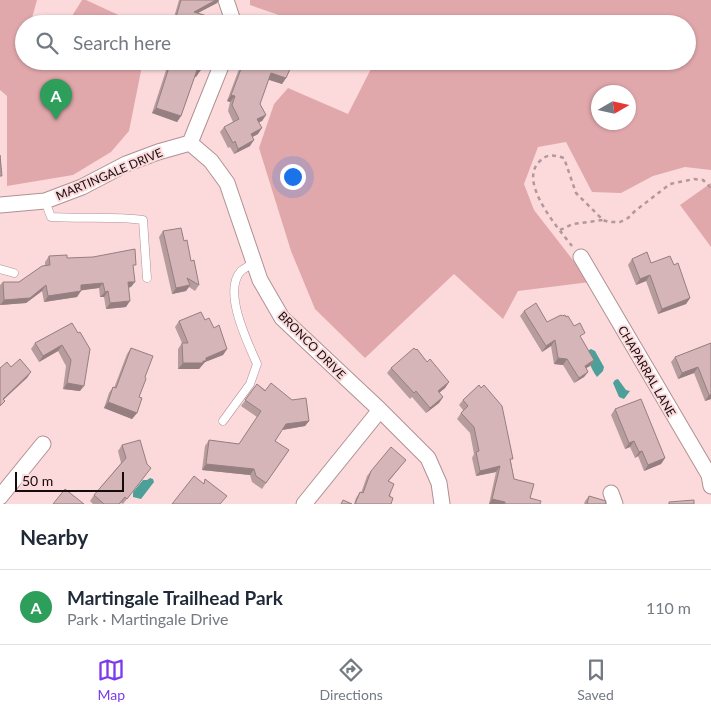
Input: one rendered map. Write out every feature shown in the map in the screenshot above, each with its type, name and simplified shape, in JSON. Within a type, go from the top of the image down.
[{"type":"street","points":[[226,0],[231,15]]},
{"type":"street","points":[[190,144],[219,70]]},
{"type":"street","name":"MARTINGALE DRIVE","points":[[0,205],[45,201],[82,187],[126,164],[158,152],[190,144]]},
{"type":"street","name":"BRONCO DRIVE","points":[[190,144],[211,161],[227,183],[260,280],[282,318],[428,458],[439,483],[442,504]]},
{"type":"street","name":"CHAPARRAL LANE","points":[[581,257],[709,475],[711,486]]},
{"type":"street","points":[[304,504],[380,410]]},
{"type":"street","points":[[0,497],[43,444]]},
{"type":"lane","points":[[45,201],[51,217],[81,219],[121,217],[143,220],[147,278]]},
{"type":"lane","points":[[223,421],[250,384],[257,364],[237,318],[234,286],[240,272],[254,262]]},
{"type":"lane","points":[[0,269],[14,273]]},
{"type":"path","points":[[581,257],[547,214],[534,187],[534,174],[538,163],[547,156],[554,154],[564,158],[576,193],[603,220]]},
{"type":"path","points":[[560,230],[573,224],[603,220],[620,222],[670,184],[694,179],[703,180],[711,188]]},
{"type":"shaded area","points":[[0,0],[37,0],[33,15],[15,15],[15,70],[141,70],[129,131],[111,152],[73,175],[7,186],[7,96],[0,90]]},
{"type":"shaded area","points":[[82,0],[86,0],[118,15],[73,15]]},
{"type":"shaded area","points":[[250,0],[711,0],[711,170],[685,167],[653,176],[621,193],[592,192],[566,142],[538,147],[524,184],[534,210],[590,282],[518,291],[503,319],[454,274],[365,358],[315,309],[291,251],[259,148],[274,104],[288,88],[348,114],[370,70],[696,70],[696,15],[279,15],[250,5]]},
{"type":"shaded area","points":[[711,183],[711,247],[680,205]]},
{"type":"water","points":[[591,349],[595,351],[604,367],[597,377],[585,352]]},
{"type":"water","points":[[618,379],[626,390],[630,391],[624,399],[619,397],[613,383]]},
{"type":"water","points":[[150,478],[154,482],[141,499],[133,497],[133,492],[143,480]]},
{"type":"building","points":[[181,0],[216,0],[194,12],[204,15],[177,15]]},
{"type":"building","points":[[168,70],[197,70],[181,116],[156,108]]},
{"type":"building","points":[[241,70],[290,70],[286,78],[271,73],[260,104],[266,115],[257,119],[262,128],[251,134],[254,140],[238,149],[235,141],[233,143],[224,127],[239,119],[232,105],[235,96],[231,95]]},
{"type":"building","points":[[0,155],[2,176],[0,176]]},
{"type":"building","points":[[181,228],[184,241],[187,240],[191,261],[194,260],[199,285],[187,278],[190,285],[176,288],[163,231]]},
{"type":"building","points":[[135,249],[136,265],[133,265],[135,282],[128,282],[130,301],[110,303],[108,291],[105,292],[103,283],[81,285],[81,291],[48,296],[46,285],[30,298],[4,300],[3,282],[19,282],[42,266],[50,265],[49,256],[67,255],[67,258],[93,257]]},
{"type":"building","points":[[647,252],[651,263],[670,256],[674,265],[678,263],[690,298],[662,309],[650,275],[640,279],[632,259]]},
{"type":"building","points":[[536,303],[547,322],[565,315],[566,317],[568,316],[574,326],[580,323],[585,333],[580,336],[594,360],[585,366],[588,372],[579,378],[567,359],[558,358],[555,340],[546,346],[524,311]]},
{"type":"building","points":[[201,312],[205,320],[209,318],[214,328],[219,325],[227,349],[206,358],[206,361],[203,361],[203,363],[183,363],[182,343],[188,343],[179,321]]},
{"type":"building","points":[[72,323],[90,349],[84,386],[67,383],[71,360],[62,345],[43,356],[35,343]]},
{"type":"building","points":[[711,343],[711,395],[709,395],[698,367],[682,373],[675,357]]},
{"type":"building","points":[[131,348],[153,356],[139,397],[142,398],[137,413],[108,402],[113,387],[116,388]]},
{"type":"building","points":[[414,348],[417,349],[427,362],[430,359],[449,382],[438,391],[443,397],[430,408],[416,391],[414,393],[391,368]]},
{"type":"building","points":[[20,359],[31,372],[3,399],[5,401],[0,406],[0,368],[7,362],[11,367]]},
{"type":"building","points":[[271,383],[292,400],[306,398],[309,421],[286,424],[275,441],[289,450],[266,483],[256,476],[254,469],[206,464],[209,440],[239,444],[261,411],[245,400],[257,384],[265,391]]},
{"type":"building","points":[[479,385],[481,388],[484,385],[502,406],[513,459],[510,459],[514,479],[534,484],[530,498],[541,501],[540,504],[505,504],[505,502],[492,499],[500,466],[480,471],[476,452],[479,451],[474,427],[461,413],[468,406],[463,400]]},
{"type":"building","points":[[641,399],[665,458],[648,465],[642,451],[639,452],[634,441],[629,443],[615,409]]},
{"type":"building","points":[[140,440],[147,464],[151,468],[127,499],[125,497],[119,504],[104,504],[94,495],[126,458],[122,445]]},
{"type":"building","points":[[391,447],[406,460],[388,481],[394,484],[389,496],[393,498],[391,504],[355,504],[360,492],[363,493],[371,471]]},
{"type":"building","points":[[194,476],[204,484],[205,479],[227,496],[220,504],[172,504]]},
{"type":"building","points":[[65,489],[84,504],[53,504]]},
{"type":"building","points":[[589,496],[606,501],[605,504],[587,504]]},
{"type":"building","points":[[343,500],[352,504],[341,504]]},
{"type":"building","points":[[694,500],[694,504],[669,504],[669,502]]},
{"type":"place","name":"Martingale Trailhead Park","points":[[56,120]]}]
